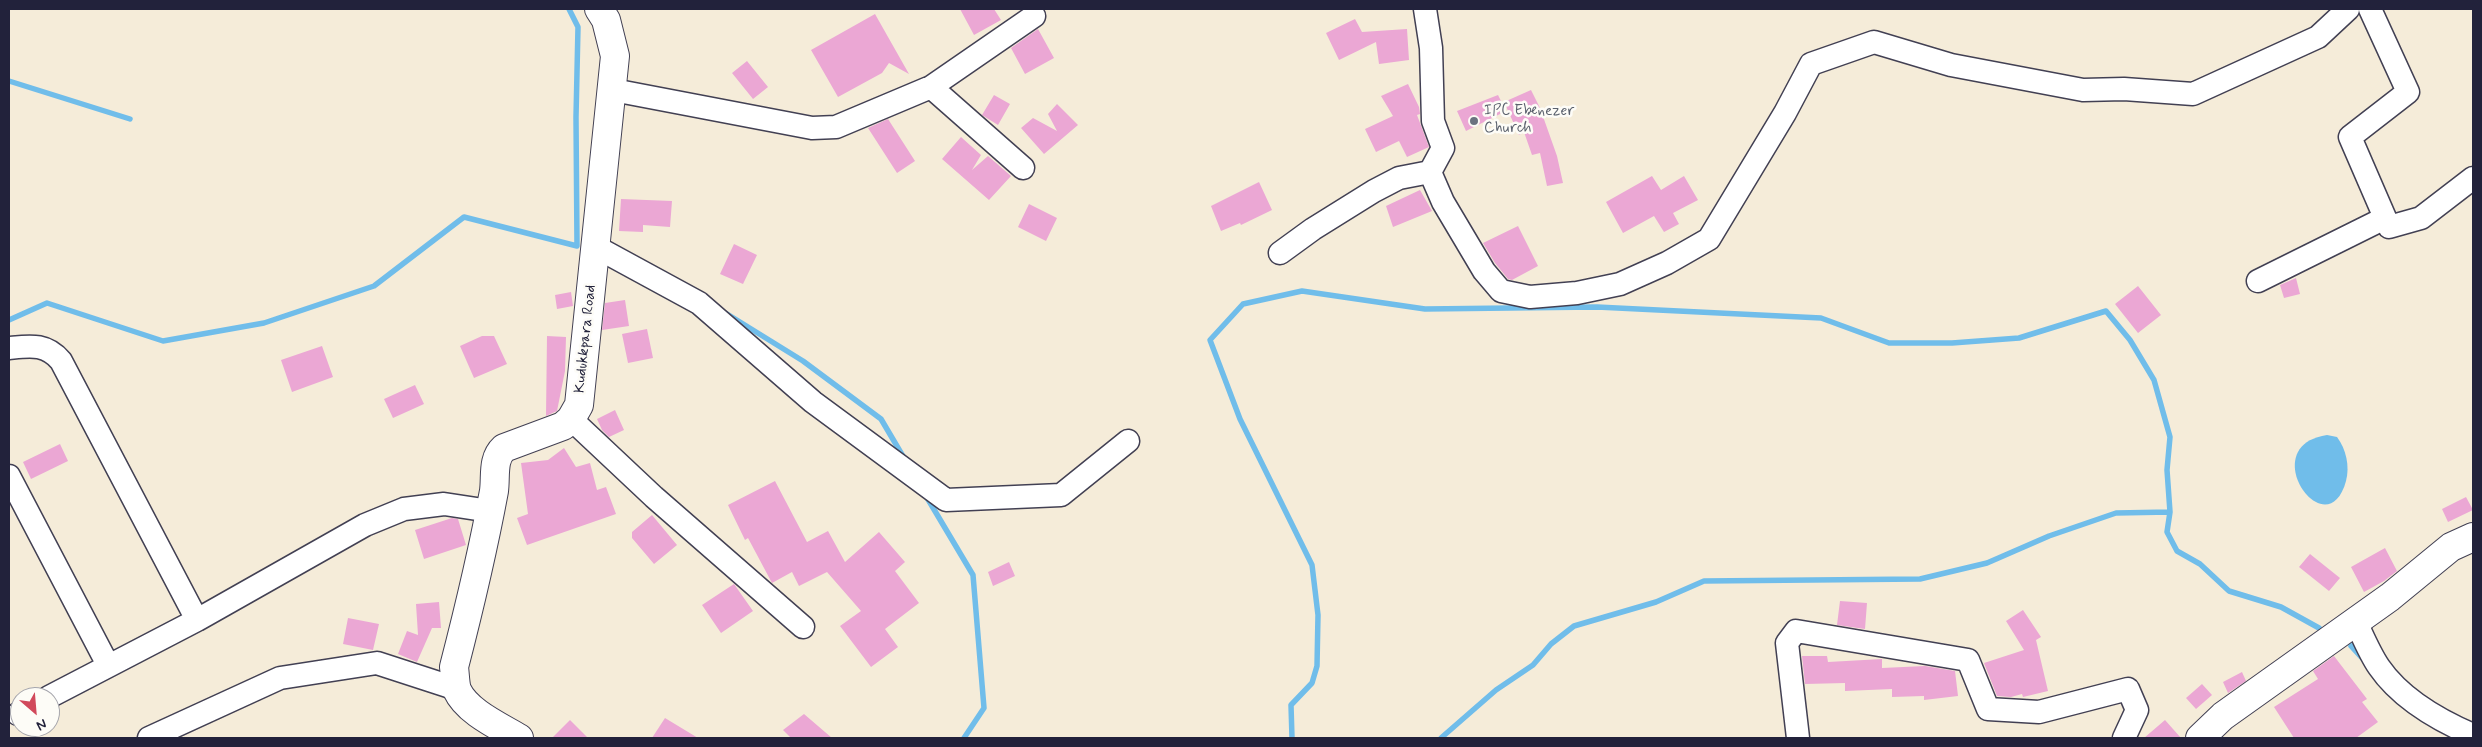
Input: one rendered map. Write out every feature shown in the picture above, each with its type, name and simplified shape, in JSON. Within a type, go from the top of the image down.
[{"type":"street","points":[[1425,9],[1431,48],[1433,121],[1443,148],[1430,172]]},
{"type":"street","points":[[1430,172],[1443,202],[1484,271],[1501,291],[1530,297],[1577,293],[1620,284],[1667,263],[1709,239],[1785,113],[1811,64],[1874,42],[1951,65],[2083,90],[2124,89],[2193,94],[2318,37],[2348,9]]},
{"type":"street","points":[[2370,9],[2408,92],[2350,137],[2389,227],[2421,218],[2473,178]]},
{"type":"street","name":"Kudukkpara Road","points":[[571,419],[579,405],[613,90],[615,56],[606,13]]},
{"type":"street","points":[[613,90],[812,128],[836,127],[931,86],[1034,16]]},
{"type":"street","points":[[931,86],[1023,168]]},
{"type":"street","points":[[1280,253],[1313,229],[1374,191],[1399,178],[1430,172]]},
{"type":"street","points":[[2258,281],[2385,218]]},
{"type":"street","points":[[596,247],[699,303],[813,402],[946,500],[1061,495],[1128,441]]},
{"type":"street","points":[[9,348],[43,347],[54,352],[61,361],[197,620]]},
{"type":"street","points":[[518,738],[477,711],[464,700],[457,689],[454,667],[490,511],[496,460],[499,452],[504,448],[553,431],[571,419],[654,497],[804,627]]},
{"type":"street","points":[[9,476],[108,665]]},
{"type":"street","points":[[60,691],[197,620],[365,525],[404,509],[444,504],[490,511]]},
{"type":"street","points":[[2207,736],[2223,716],[2356,622],[2451,547],[2473,537]]},
{"type":"street","points":[[2356,622],[2379,667],[2397,688],[2422,709],[2473,735]]},
{"type":"street","points":[[1798,738],[1787,643],[1796,631],[1968,660],[1988,709],[2039,712],[2128,689],[2137,710],[2124,738]]},
{"type":"street","points":[[149,738],[280,678],[378,663],[457,689]]},
{"type":"water","points":[[2327,435],[2337,437],[2345,452],[2348,469],[2346,481],[2337,499],[2325,504],[2312,500],[2302,488],[2295,473],[2296,457],[2306,443]]},
{"type":"building","points":[[960,9],[994,9],[1001,20],[974,35]]},
{"type":"building","points":[[875,14],[909,74],[889,63],[882,73],[838,97],[811,50]]},
{"type":"building","points":[[1355,19],[1362,32],[1407,29],[1409,60],[1379,64],[1376,42],[1339,60],[1326,33]]},
{"type":"building","points":[[1038,29],[1054,58],[1025,74],[1011,48]]},
{"type":"building","points":[[747,61],[768,87],[753,99],[732,73]]},
{"type":"building","points":[[1408,84],[1419,107],[1420,114],[1417,115],[1429,147],[1407,157],[1399,141],[1376,152],[1365,129],[1393,116],[1381,96]]},
{"type":"building","points":[[1531,90],[1540,108],[1557,156],[1563,183],[1547,186],[1540,153],[1532,155],[1524,132],[1519,135],[1504,102]]},
{"type":"building","points":[[994,95],[1010,104],[998,125],[982,115]]},
{"type":"building","name":"IPC Ebenezer Church","points":[[1498,95],[1506,111],[1466,131],[1457,111]]},
{"type":"building","points":[[1057,104],[1078,125],[1044,154],[1021,128],[1033,118],[1057,131],[1048,114]]},
{"type":"building","points":[[888,119],[915,161],[897,173],[868,128]]},
{"type":"building","points":[[961,137],[981,155],[972,170],[988,156],[1011,176],[989,200],[942,159]]},
{"type":"building","points":[[1652,176],[1661,190],[1684,176],[1698,200],[1673,213],[1679,224],[1664,232],[1654,216],[1623,233],[1606,202]]},
{"type":"building","points":[[1259,182],[1272,210],[1241,225],[1240,223],[1221,231],[1211,206]]},
{"type":"building","points":[[1420,190],[1432,211],[1393,227],[1386,206]]},
{"type":"building","points":[[621,199],[672,201],[670,227],[643,225],[643,232],[619,231]]},
{"type":"building","points":[[1029,204],[1057,218],[1046,241],[1018,227]]},
{"type":"building","points":[[1518,226],[1538,266],[1512,280],[1508,279],[1495,263],[1483,243]]},
{"type":"building","points":[[734,244],[757,255],[743,284],[720,274]]},
{"type":"building","points":[[2296,278],[2300,294],[2284,298],[2280,285]]},
{"type":"building","points":[[2138,286],[2161,315],[2138,333],[2115,304]]},
{"type":"building","points":[[571,292],[573,306],[557,309],[555,295]]},
{"type":"building","points":[[625,300],[629,326],[602,330],[605,303]]},
{"type":"building","points":[[647,329],[653,358],[628,363],[622,334]]},
{"type":"building","points":[[482,336],[494,336],[507,364],[474,378],[460,346]]},
{"type":"building","points":[[547,336],[566,337],[565,371],[557,411],[546,416]]},
{"type":"building","points":[[322,346],[333,377],[292,392],[281,360]]},
{"type":"building","points":[[415,385],[424,404],[393,418],[384,399]]},
{"type":"building","points":[[615,410],[624,430],[609,437],[602,430],[597,419]]},
{"type":"building","points":[[60,444],[68,461],[31,479],[23,462]]},
{"type":"building","points":[[564,448],[576,467],[590,463],[597,490],[606,487],[616,514],[527,545],[517,518],[528,514],[521,463],[548,460]]},
{"type":"building","points":[[775,481],[807,542],[828,531],[845,562],[879,532],[905,562],[895,571],[919,603],[885,629],[898,647],[871,667],[840,626],[861,611],[827,572],[799,586],[792,572],[772,583],[748,538],[745,540],[728,505]]},
{"type":"building","points":[[2466,497],[2473,510],[2448,522],[2442,509]]},
{"type":"building","points":[[652,515],[677,545],[654,564],[632,538],[632,532]]},
{"type":"building","points":[[452,518],[458,519],[466,545],[424,559],[415,530]]},
{"type":"building","points":[[2385,548],[2397,571],[2364,592],[2351,567]]},
{"type":"building","points":[[2310,554],[2340,578],[2329,591],[2299,567]]},
{"type":"building","points":[[1009,562],[1015,576],[993,586],[988,572]]},
{"type":"building","points":[[734,584],[753,611],[721,633],[702,605]]},
{"type":"building","points":[[1840,601],[1867,603],[1865,629],[1837,625]]},
{"type":"building","points":[[439,602],[441,628],[432,628],[417,662],[398,654],[407,631],[418,635],[416,604]]},
{"type":"building","points":[[2023,610],[2041,637],[2036,640],[2048,691],[2023,697],[2022,694],[2011,697],[1997,696],[1984,663],[2024,650],[2006,621]]},
{"type":"building","points":[[348,618],[379,624],[373,650],[343,644]]},
{"type":"building","points":[[1802,656],[1827,656],[1828,662],[1882,659],[1882,668],[1925,666],[1955,671],[1958,696],[1924,700],[1924,696],[1892,697],[1892,689],[1845,691],[1845,683],[1805,684]]},
{"type":"building","points":[[2334,656],[2367,699],[2362,702],[2378,722],[2356,738],[2294,738],[2274,707],[2318,679],[2313,671]]},
{"type":"building","points":[[2242,672],[2246,681],[2228,693],[2223,682]]},
{"type":"building","points":[[2202,684],[2212,695],[2196,709],[2186,698]]},
{"type":"building","points":[[804,714],[832,738],[791,738],[783,730]]},
{"type":"building","points":[[665,718],[698,738],[652,738]]},
{"type":"building","points":[[570,720],[588,738],[552,738]]},
{"type":"building","points":[[2165,720],[2181,738],[2144,738]]},
{"type":"waterway","points":[[9,320],[47,303],[163,341],[264,323],[374,286],[464,217],[577,246],[576,117],[578,27],[569,9]]},
{"type":"waterway","points":[[9,81],[130,119]]},
{"type":"waterway","points":[[1292,738],[1291,705],[1312,683],[1317,666],[1318,615],[1312,565],[1240,419],[1210,340],[1243,304],[1302,291],[1425,309],[1597,307],[1821,318],[1889,343],[1952,343],[2019,338],[2106,311],[2130,340],[2154,380],[2170,437],[2167,470],[2170,512],[2167,532],[2177,551],[2200,564],[2229,591],[2281,607],[2319,628]]},
{"type":"waterway","points":[[727,314],[803,361],[881,419],[904,458]]},
{"type":"waterway","points":[[926,496],[973,575],[984,708],[964,738]]},
{"type":"waterway","points":[[1441,738],[1496,690],[1533,665],[1551,644],[1574,626],[1656,602],[1704,581],[1920,579],[1987,563],[2049,536],[2116,513],[2170,512]]},
{"type":"waterway","points":[[2351,646],[2362,658]]},
{"type":"place","name":"IPC Ebenezer Church","points":[[1474,121]]}]
